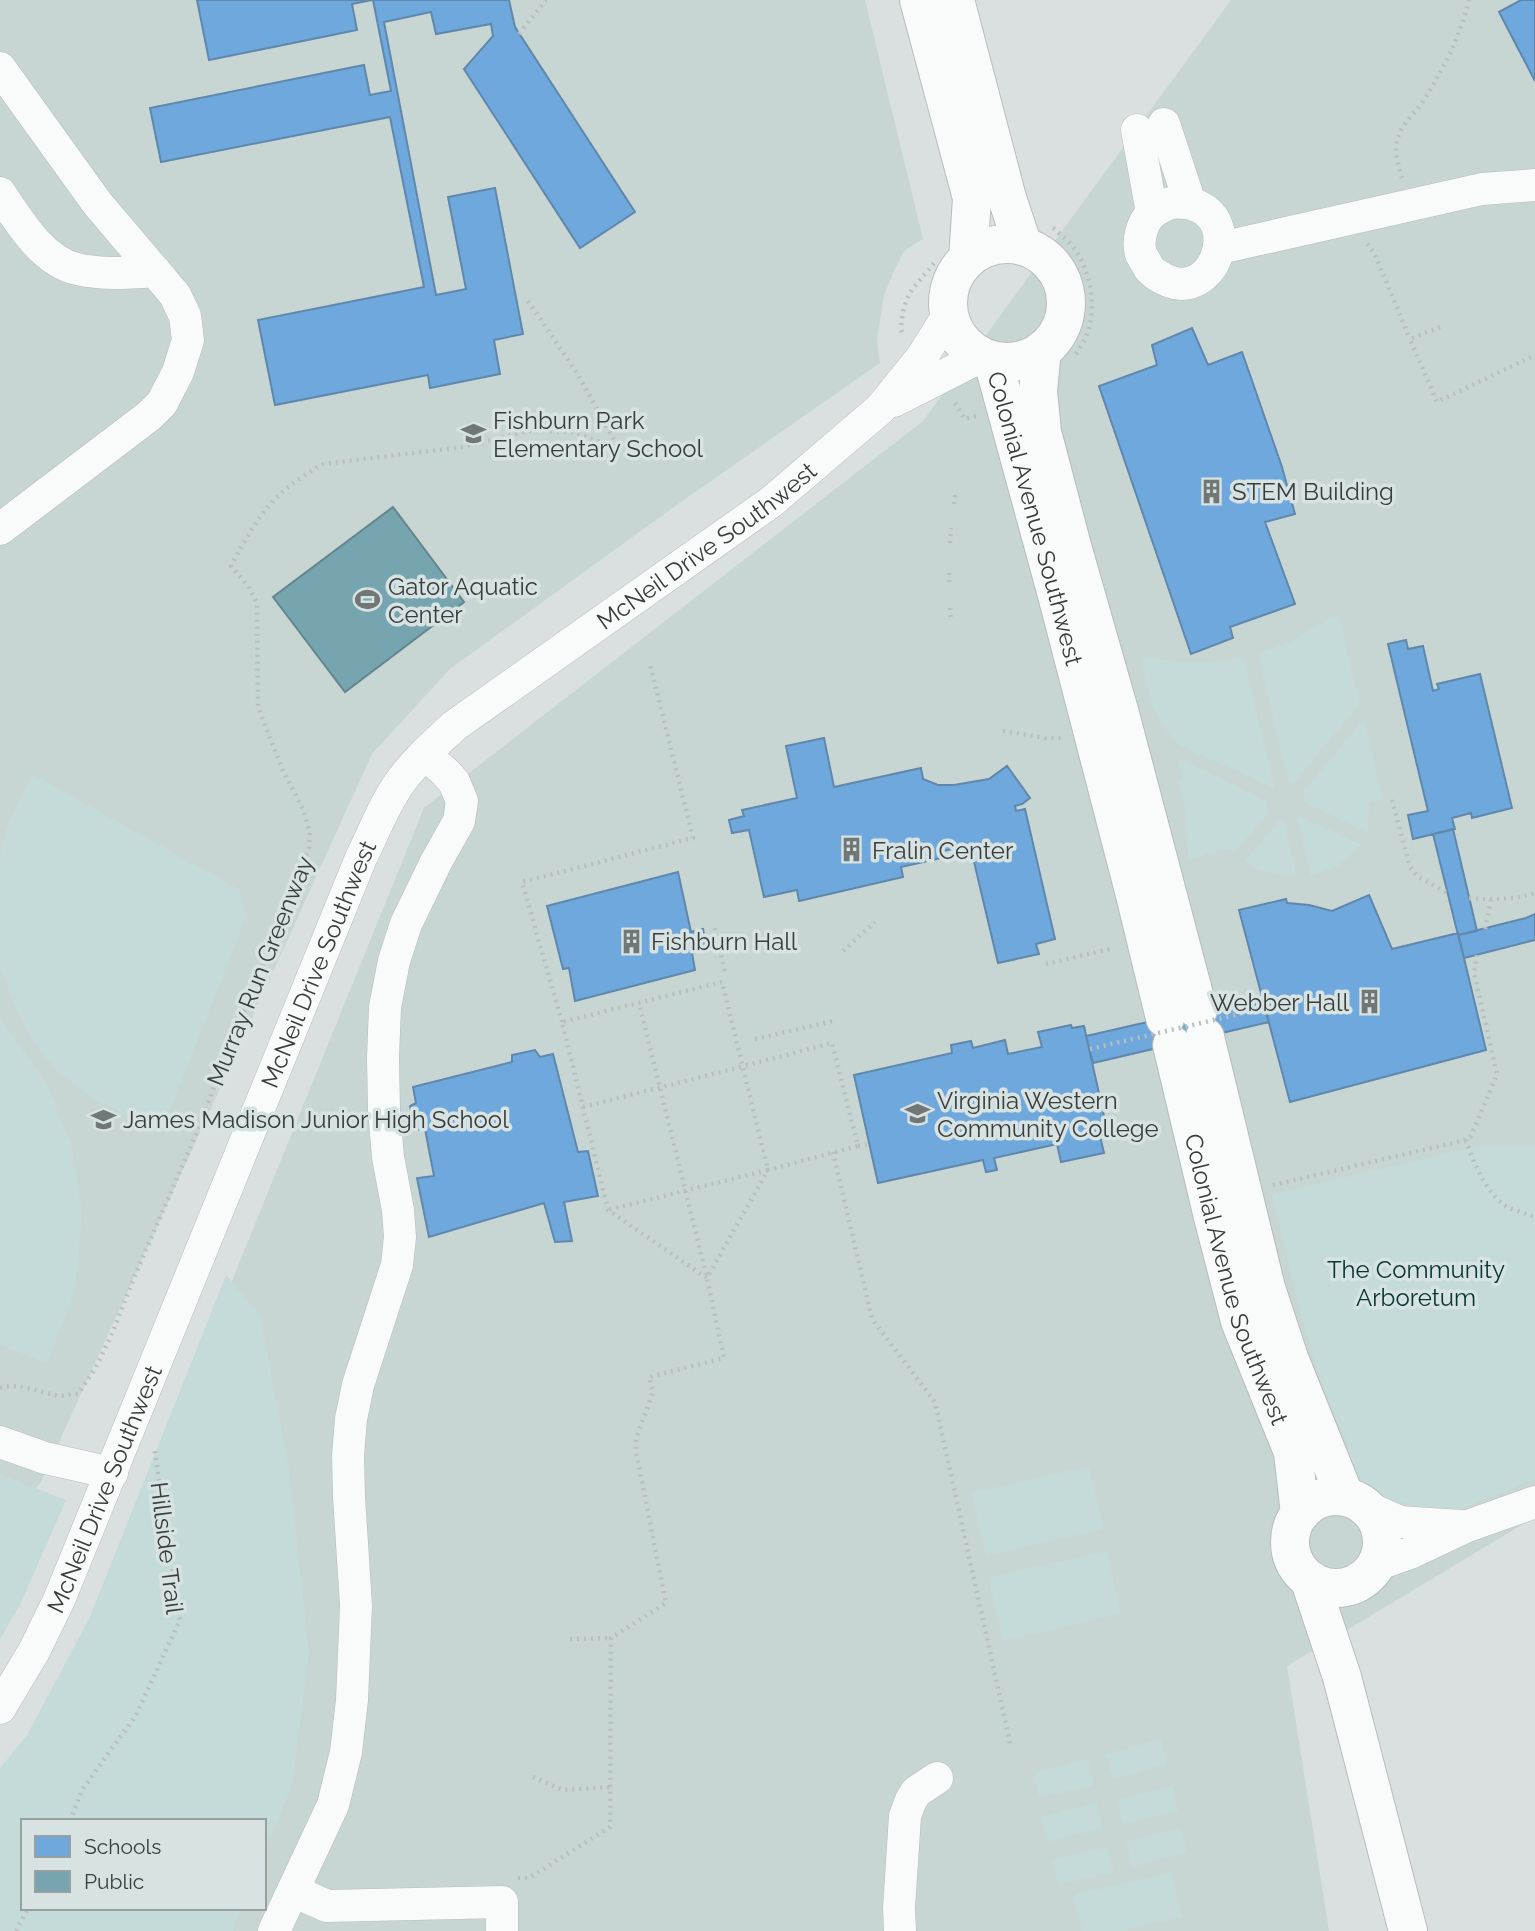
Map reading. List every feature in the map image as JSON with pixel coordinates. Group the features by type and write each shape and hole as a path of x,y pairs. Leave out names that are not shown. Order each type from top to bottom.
{"main road":[{"path":"919,0 972,198 954,257 959,268 950,286 949,314"},
{"path":"955,0 1007,198 1023,246"},
{"path":"954,257 973,254 992,245 1012,243 1031,248 1048,259 1060,275 1067,294 1066,315 1058,333 1059,353 1012,363 987,358"},
{"name":"Colonial Avenue Southwest","path":"949,314 951,324 961,341 975,353 987,358 1058,594 1140,914 1185,1027 1289,1358 1356,1502"},
{"name":"Colonial Avenue Southwest","path":"1059,353 1038,391 1042,432 1120,714 1185,1027 1213,1217 1240,1321 1293,1452 1300,1514"},
{"path":"1342,1677 1345,1617 1364,1575 1382,1550 1382,1534 1376,1519 1356,1502 1337,1496 1321,1498 1308,1506 1300,1514 1291,1531 1293,1559 1300,1571 1323,1587 1337,1588 1364,1575"},
{"path":"1310,1580 1342,1677 1408,1931"}],"street":[{"path":"0,68 97,203 175,295 185,316 188,340 178,372 162,403 149,416 0,529"},
{"path":"1152,213 1150,127 1190,204"},
{"path":"1220,248 1482,189 1535,185"},
{"path":"0,193 38,244 58,262 77,269 120,273 155,271"},
{"path":"1170,203 1190,204 1208,212 1218,228 1220,248 1210,271 1190,283 1170,282 1152,272 1140,253 1141,230 1152,213 1170,203"},
{"name":"McNeil Drive Southwest","path":"0,1708 34,1651 59,1600 361,858 402,780 454,726 771,502 880,409 922,357 949,314"},
{"name":"McNeil Drive Southwest","path":"880,409 987,358"},
{"path":"274,1931 333,1805 346,1752 352,1700 356,1605 349,1497 351,1419 358,1385 397,1265 400,1237 384,1110 386,1007 394,961 407,924 459,821 462,801 454,782 425,754"},
{"path":"0,1442 45,1458 112,1473"},
{"path":"1356,1502 1400,1522 1465,1527"},
{"path":"1364,1575 1465,1527 1535,1502"},
{"path":"900,1931 905,1816 916,1792 937,1778"},
{"path":"292,1891 327,1906 502,1902 502,1931"}],"path":[{"path":"519,34 546,0"},
{"path":"1409,205 1396,142 1405,121 1421,104 1443,69 1461,30 1469,0"},
{"path":"1363,237 1374,253 1437,402 1535,355"},
{"path":"907,338 901,330 906,298 954,257"},
{"path":"1059,353 1088,331 1093,308 1090,286"},
{"name":"Murray Run Greenway","path":"0,1388 18,1386 58,1396 78,1394 96,1367 203,1118 309,848 310,833 304,811 284,774 258,707 257,603 232,566 254,524 275,497 323,464 462,447 528,431 573,432 619,449 579,376 528,302"},
{"path":"1410,339 1440,327"},
{"path":"951,397 965,419 983,414"},
{"path":"954,504 956,490"},
{"path":"950,543 951,528"},
{"path":"949,568 949,582"},
{"path":"950,608 951,621"},
{"path":"650,664 693,838 522,882 562,1022 608,1210 707,1278"},
{"path":"1003,731 1063,738"},
{"path":"1392,800 1410,867 1418,877 1448,893"},
{"path":"1469,898 1509,899 1535,893"},
{"path":"1485,929 1491,900"},
{"path":"843,951 875,922"},
{"path":"715,928 725,972"},
{"path":"1046,964 1114,948"},
{"path":"1265,1187 1466,1140 1471,1136 1497,1074 1474,973 1477,955"},
{"path":"562,1022 722,982 768,1170 707,1278"},
{"path":"570,1639 611,1638 666,1603 636,1452 636,1439 653,1392 649,1377 724,1358 639,1003"},
{"path":"1090,1049 1265,1008"},
{"path":"755,1039 833,1021"},
{"path":"583,1107 832,1043 858,1146"},
{"path":"1466,1140 1472,1159 1489,1187 1505,1205 1535,1216"},
{"path":"608,1210 869,1144"},
{"path":"833,1152 872,1319 935,1402 1011,1747"},
{"name":"Hillside Trail","path":"72,1819 82,1790 136,1715 180,1619 153,1441 130,1429"},
{"path":"529,1878 610,1827 611,1638"},
{"path":"533,1777 563,1790 610,1787"},
{"path":"16,1931 27,1910"}],"shaded area":[{"name":"Fishburn Park Elementary School","path":"0,0 865,0 923,239 904,251 884,295 877,340 880,363 678,504 450,669 372,754 40,1484 0,1516"},
{"name":"Virginia Western Community College","path":"1231,0 1535,0 1535,1517 1287,1666 1329,1931 102,1931 105,1910 266,1910 266,1819 264,1819 175,1421 424,808 923,421"}],"green space":[{"path":"1339,616 1360,704 1293,784 1288,782 1258,654 1294,640 1329,618"},
{"path":"1140,657 1192,662 1243,657 1275,786 1273,788 1175,743 1152,707"},
{"path":"1364,719 1383,799 1369,805 1368,833 1305,803 1303,792"},
{"path":"1178,758 1267,801 1269,812 1235,852 1229,849 1188,859 1186,813 1178,781 1183,780"},
{"path":"32,774 240,890 246,917 161,1133 93,1098 59,1073 36,1046 16,1009 0,967 0,854 9,821"},
{"path":"1299,816 1362,845 1338,866 1311,877 1297,818"},
{"path":"1280,820 1284,821 1297,877 1270,873 1245,861"},
{"path":"0,1017 47,1085 72,1147 82,1213 75,1292 47,1363 0,1345"},
{"name":"The Community Arboretum","path":"1475,1147 1535,1147 1535,1479 1463,1508 1446,1510 1412,1505 1379,1494 1354,1474 1348,1461 1348,1445 1334,1415 1312,1353 1272,1194"},
{"path":"226,1275 260,1315 289,1467 309,1652 292,1786 266,1848 266,1819 21,1819 21,1910 240,1910 233,1931 0,1931 0,1768 27,1735 89,1619"},
{"path":"1089,1466 1104,1529 986,1556 971,1493"},
{"path":"0,1474 66,1500 21,1603 0,1639"},
{"path":"1107,1551 1121,1614 1003,1641 988,1577"},
{"path":"1161,1739 1167,1764 1113,1779 1106,1754"},
{"path":"1088,1759 1094,1785 1039,1798 1033,1773"},
{"path":"1172,1785 1178,1811 1123,1824 1117,1800"},
{"path":"1096,1802 1103,1828 1047,1842 1041,1817"},
{"path":"1180,1828 1187,1853 1132,1867 1126,1842"},
{"path":"1107,1847 1114,1872 1058,1885 1052,1860"},
{"path":"1171,1872 1182,1917 1122,1931 1082,1931 1073,1895"}],"building: Schools":[{"path":"197,0 372,0 352,4 357,30 209,60"},
{"path":"373,0 509,0 515,27 635,212 580,248 464,69 493,36 491,24 436,34 431,12 384,22 436,295 466,289 448,197 495,188 523,334 494,340 500,374 430,388 428,375 275,405 258,320 424,287 390,117 161,162 150,108 364,65 370,95 391,91"},
{"path":"1521,0 1535,0 1535,81 1499,12"},
{"name":"STEM Building","path":"1192,328 1208,365 1242,352 1282,467 1295,514 1265,522 1295,604 1230,627 1233,638 1191,654 1099,386 1157,365 1152,345"},
{"path":"1406,640 1408,649 1423,646 1433,691 1439,689 1437,684 1480,674 1512,808 1472,818 1471,813 1452,818 1455,829 1413,839 1408,815 1428,811 1388,644"},
{"name":"Fralin Center","path":"824,738 834,787 921,768 923,779 938,785 954,785 989,779 1007,766 1030,798 1015,806 1016,811 1025,809 1055,939 1036,944 1039,954 998,963 970,845 939,852 941,858 901,867 903,877 799,901 797,890 764,897 749,830 732,833 729,820 744,816 742,810 797,798 786,746"},
{"path":"1453,829 1477,931 1458,935 1433,834"},
{"name":"Fishburn Hall","path":"678,872 691,932 703,929 707,950 692,953 695,970 575,1001 569,968 563,969 547,906"},
{"name":"Webber Hall","path":"1369,895 1392,949 1458,933 1486,1050 1290,1102 1239,910 1286,899 1287,903 1332,911"},
{"path":"1535,914 1535,940 1464,958 1458,935"},
{"path":"1262,996 1269,1022 1093,1063 1086,1036"},
{"path":"1071,1025 1072,1028 1084,1026 1108,1134 1100,1136 1104,1153 1061,1162 1057,1144 994,1158 997,1170 986,1172 983,1160 878,1183 854,1075 952,1053 951,1045 971,1041 973,1048 1005,1040 1008,1054 1042,1047 1038,1032"},
{"path":"535,1050 540,1057 553,1054 578,1152 588,1151 598,1196 564,1202 572,1241 555,1242 544,1203 429,1237 417,1178 434,1176 425,1129 415,1130 410,1106 416,1103 413,1087 512,1062 512,1055"}],"building: Public":[{"name":"Gator Aquatic Center","path":"393,507 464,602 345,692 273,597"}],"place":[{"name":"Fishburn Park Elementary School","path":"473,434"},
{"name":"STEM Building","path":"1212,491"},
{"name":"Gator Aquatic Center","path":"368,600"},
{"name":"Fralin Center","path":"852,850"},
{"name":"Fishburn Hall","path":"631,941"},
{"name":"Webber Hall","path":"1369,1002"},
{"name":"Virginia Western Community College","path":"917,1114"},
{"name":"James Madison Junior High School","path":"103,1119"}]}
